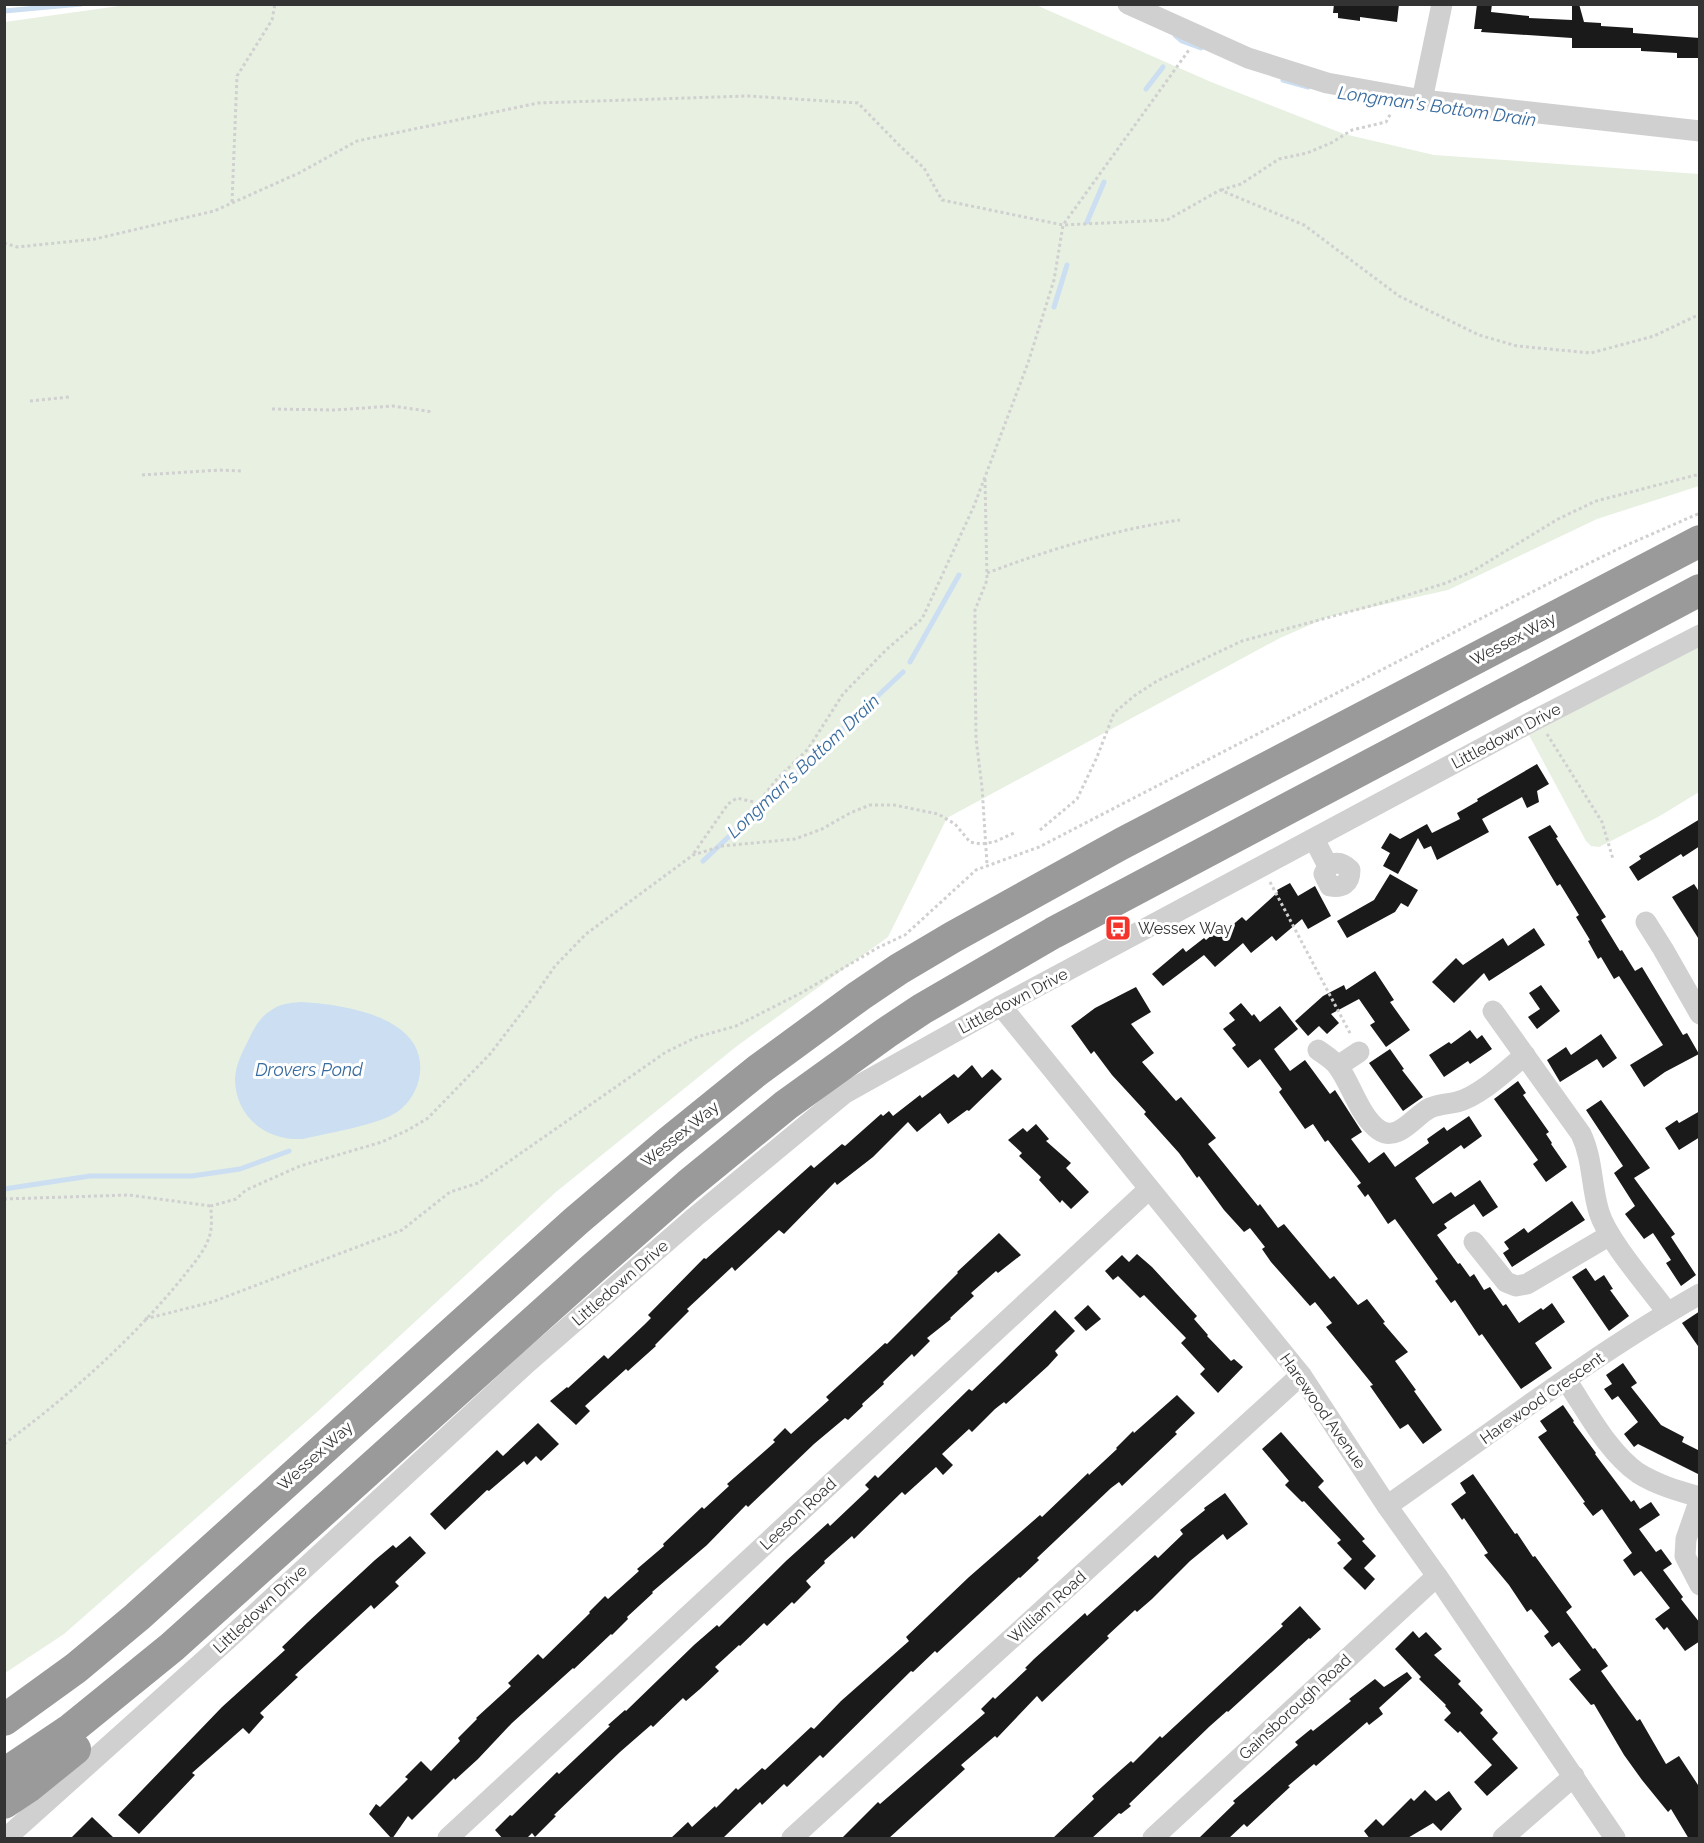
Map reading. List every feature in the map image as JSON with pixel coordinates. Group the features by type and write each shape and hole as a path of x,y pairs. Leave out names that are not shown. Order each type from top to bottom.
{"highway":[{"name":"Wessex Way","path":"4,1720 76,1668 137,1617 593,1207 758,1070 859,996 953,937 1131,839 1700,541"},
{"path":"4,1774 71,1729 172,1647 590,1270 688,1185 786,1105 922,1009 1053,933 1700,590"},
{"path":"4,1698 190,1568"},
{"path":"4,1803 28,1787 99,1730 141,1692 183,1652 232,1592"}],"street":[{"path":"1128,4 1248,58 1327,83 1422,99 1700,131"},
{"path":"1422,99 1442,4"},
{"name":"Littledown Drive","path":"6,1839 227,1640 527,1363 845,1093 1001,1006 1531,722 1700,635"},
{"path":"1314,839 1328,866"},
{"path":"1646,922 1700,1014"},
{"name":"Harewood Avenue","path":"1001,1006 1301,1375 1387,1506 1615,1839"},
{"path":"1493,1011 1581,1134 1588,1149 1599,1212 1610,1235 1667,1312"},
{"path":"1318,1050 1338,1066 1363,1110 1375,1126 1380,1131 1394,1133 1431,1108 1444,1103 1458,1102 1485,1088 1525,1055"},
{"path":"1338,1066 1359,1052"},
{"name":"Leeson Road","path":"448,1839 1149,1189"},
{"path":"1474,1242 1506,1282 1516,1286 1527,1284 1610,1235"},
{"name":"Harewood Crescent","path":"1387,1506 1566,1380 1667,1312 1700,1294"},
{"name":"William Road","path":"792,1839 1301,1375"},
{"path":"1566,1380 1625,1462 1654,1482 1700,1498 1686,1539 1684,1556 1699,1583"},
{"name":"Gainsborough Road","path":"1153,1839 1437,1576"},
{"path":"1503,1839 1574,1776"}],"path":[{"path":"232,202 237,76 272,20 275,4"},
{"path":"4,1199 129,1195 211,1206 236,1199 246,1190 300,1167 382,1142 408,1130 428,1118 490,1054 555,966 586,934 693,855 728,804 737,798 758,803 777,779 807,749 843,694 922,619 985,477 1032,353 1054,280 1063,225 1199,36"},
{"path":"4,243 18,247 95,239 214,211 299,173 357,141 538,103 748,96 858,103 924,168 942,200 1063,225 1167,220 1220,190 1241,184 1279,159 1307,153 1331,143 1352,130 1386,122 1400,96"},
{"path":"1220,190 1304,225 1399,296 1479,336 1517,346 1591,353 1654,336 1700,314"},
{"path":"30,401 69,397"},
{"path":"272,409 335,410 393,406 433,412"},
{"path":"142,475 241,471"},
{"path":"1040,830 1077,799 1098,757 1114,714 1134,696 1157,681 1242,641 1446,583 1473,571 1558,519 1596,501 1700,474"},
{"path":"985,477 987,580 975,610 975,650 976,739 987,864"},
{"path":"145,1319 212,1302 402,1230 450,1192 478,1183 666,1052 697,1037 736,1026 775,1007 879,947 905,935 969,876 987,864 1039,847 1610,553 1700,513"},
{"path":"987,573 1059,547 1125,529 1180,520"},
{"path":"1531,722 1550,736 1602,822 1613,859"},
{"path":"693,855 722,846 795,839 822,829 850,813 870,806 882,805 894,805 938,814 955,824 970,842 986,844 1014,833"},
{"path":"1262,867 1359,1052"},
{"path":"4,1444 87,1378 168,1295 197,1259 211,1231 211,1206"}],"green space":[{"path":"133,4 1036,5 1211,82 1344,134 1434,155 1699,174 1699,486 1597,519 1448,590 1328,617 1280,638 947,818 888,937 737,1046 556,1192 316,1413 64,1634 5,1673 5,22"},
{"path":"1699,641 1699,792 1658,817 1599,847 1591,846 1586,841 1529,735"}],"water":[{"name":"Drovers Pond","path":"288,1003 339,1006 360,1011 398,1028 412,1041 419,1058 419,1079 413,1095 406,1104 392,1115 373,1123 303,1139 277,1136 266,1131 247,1116 237,1094 235,1080 243,1050 254,1029 270,1011"}],"building":[{"path":"1334,4 1399,4 1397,22 1360,17 1360,21 1338,18 1338,13 1333,13"},
{"path":"1477,4 1492,4 1491,12 1529,16 1529,18 1572,20 1572,4 1579,4 1584,22 1601,23 1601,26 1633,28 1633,33 1700,38 1700,58 1677,58 1677,53 1641,51 1641,48 1572,48 1572,38 1481,32 1482,29 1474,29"},
{"path":"1537,764 1549,784 1537,791 1539,802 1527,808 1522,797 1482,819 1489,832 1437,860 1431,846 1424,849 1418,838 1398,874 1383,866 1390,853 1381,848 1390,833 1400,839 1427,824 1432,833 1460,819 1457,813 1478,801 1477,799"},
{"path":"1700,819 1700,846 1683,857 1681,854 1638,881 1629,867 1641,859 1639,856"},
{"path":"1550,825 1606,917 1601,920 1620,951 1622,950 1635,971 1642,967 1683,1035 1687,1033 1699,1054 1665,1072 1644,1087 1630,1065 1663,1045 1619,976 1614,979 1601,957 1598,959 1576,917 1579,915 1560,884 1557,886 1528,837"},
{"path":"1390,874 1418,890 1408,907 1401,903 1395,912 1347,938 1337,921 1374,900"},
{"path":"1290,883 1298,896 1315,886 1331,916 1308,929 1302,919 1276,941 1272,936 1251,953 1243,943 1215,967 1204,955 1163,986 1152,974 1183,948 1186,952 1220,928 1224,932 1242,917 1246,921 1278,892 1277,890"},
{"path":"1694,884 1700,893 1700,941 1672,897"},
{"path":"1534,928 1545,945 1489,981 1484,973 1454,1003 1432,982 1456,958 1463,965 1503,938 1508,946"},
{"path":"1375,971 1394,1000 1390,1002 1410,1030 1386,1047 1370,1025 1375,1022 1359,999 1331,1014 1339,1023 1327,1034 1319,1026 1308,1036 1295,1021 1323,996 1344,985 1346,990"},
{"path":"1541,985 1560,1011 1537,1029 1528,1017 1540,1009 1529,993"},
{"path":"1136,987 1151,1012 1131,1024 1154,1053 1142,1062 1176,1101 1181,1097 1216,1138 1208,1144 1278,1228 1284,1224 1330,1279 1334,1276 1358,1305 1367,1299 1385,1322 1383,1323 1408,1352 1395,1361 1442,1430 1423,1444 1408,1424 1400,1429 1370,1386 1373,1385 1326,1327 1332,1323 1315,1302 1310,1306 1271,1262 1262,1249 1265,1247 1250,1228 1244,1232 1224,1210 1199,1176 1197,1178 1179,1153 1144,1114 1146,1112 1112,1075 1094,1051 1091,1054 1071,1026 1095,1008"},
{"path":"1241,1003 1260,1022 1280,1006 1298,1029 1274,1049 1290,1071 1305,1060 1330,1094 1335,1090 1362,1132 1351,1139 1369,1163 1384,1152 1395,1167 1429,1143 1427,1139 1444,1127 1447,1131 1469,1116 1482,1136 1464,1149 1461,1145 1415,1178 1433,1204 1451,1192 1455,1197 1480,1180 1498,1207 1483,1217 1474,1204 1444,1224 1447,1228 1437,1235 1470,1277 1474,1274 1484,1290 1490,1287 1519,1323 1552,1303 1565,1322 1535,1343 1552,1368 1521,1389 1482,1334 1479,1336 1455,1300 1451,1303 1435,1281 1438,1279 1395,1219 1388,1224 1368,1194 1365,1197 1357,1186 1361,1183 1328,1140 1325,1142 1313,1124 1305,1129 1279,1092 1282,1089 1260,1059 1248,1068 1232,1048 1236,1045 1223,1029 1235,1020 1229,1013"},
{"path":"1470,1030 1477,1039 1482,1035 1492,1049 1470,1064 1468,1061 1444,1077 1429,1055 1449,1042 1451,1044"},
{"path":"1601,1034 1617,1058 1603,1068 1597,1059 1560,1082 1547,1060 1566,1047 1571,1055"},
{"path":"1390,1049 1404,1069 1402,1070 1423,1097 1403,1111 1369,1063"},
{"path":"972,1065 982,1078 992,1069 1002,1079 969,1111 967,1110 948,1124 940,1113 917,1132 908,1122 873,1157 837,1185 835,1182 784,1234 779,1230 735,1271 732,1267 687,1309 689,1311 656,1346 585,1406 590,1411 576,1425 550,1401 604,1355 608,1359 651,1318 648,1315 704,1258 706,1259 811,1165 814,1168 842,1144 845,1146 881,1114 883,1116 889,1111 893,1116 920,1095 922,1098 954,1074 958,1078"},
{"path":"1518,1081 1526,1093 1523,1095 1549,1132 1546,1134 1551,1144 1567,1167 1546,1182 1533,1164 1538,1160 1494,1099"},
{"path":"1601,1100 1650,1168 1634,1178 1675,1234 1671,1237 1696,1275 1681,1286 1666,1263 1671,1260 1653,1233 1644,1239 1625,1214 1635,1206 1614,1173 1623,1166 1586,1110"},
{"path":"1700,1111 1700,1137 1679,1150 1665,1128 1677,1120 1679,1123"},
{"path":"1036,1124 1049,1139 1046,1141 1071,1163 1066,1168 1089,1192 1071,1209 1062,1200 1060,1203 1039,1180 1041,1177 1019,1156 1022,1153 1008,1140 1023,1128 1027,1132"},
{"path":"1572,1201 1585,1220 1512,1267 1503,1253 1509,1249 1504,1242 1524,1228 1528,1233"},
{"path":"999,1233 1021,1255 998,1273 996,1271 971,1293 974,1296 951,1319 927,1338 930,1341 914,1357 912,1354 883,1382 884,1384 862,1404 863,1406 848,1420 845,1418 814,1444 748,1507 746,1505 707,1545 652,1592 612,1635 512,1723 478,1759 455,1780 454,1778 412,1820 408,1816 392,1839 369,1814 376,1804 380,1807 408,1779 405,1777 421,1761 431,1771 460,1741 458,1738 476,1718 511,1686 508,1683 538,1654 543,1659 605,1596 608,1599 702,1507 704,1509 729,1486 727,1484 775,1442 773,1440 785,1428 791,1434 829,1400 826,1397 885,1343 887,1344 957,1272"},
{"path":"1137,1254 1197,1316 1194,1319 1207,1336 1231,1361 1234,1359 1243,1367 1218,1393 1200,1374 1205,1369 1181,1343 1186,1338 1144,1295 1140,1298 1118,1276 1113,1280 1105,1271 1122,1255 1129,1262"},
{"path":"1586,1268 1595,1281 1604,1275 1613,1289 1610,1290 1629,1316 1609,1331 1572,1277"},
{"path":"1088,1305 1101,1319 1086,1331 1074,1318"},
{"path":"1055,1310 1075,1331 1055,1351 1058,1355 1048,1366 1006,1404 1004,1402 995,1409 972,1432 969,1429 942,1454 953,1465 943,1475 936,1467 905,1495 902,1492 854,1539 852,1536 806,1581 811,1587 794,1604 792,1602 767,1626 764,1623 715,1667 719,1671 700,1689 686,1701 683,1698 653,1727 651,1725 620,1752 554,1815 556,1816 535,1837 532,1833 526,1839 503,1839 495,1830 510,1815 512,1816 557,1772 559,1774 610,1726 608,1725 626,1711 694,1645 717,1625 719,1627 828,1523 830,1526 869,1489 865,1485 875,1475 878,1478 969,1389 972,1391"},
{"path":"1700,1311 1700,1349 1682,1323"},
{"path":"1623,1363 1637,1383 1631,1387 1661,1425 1684,1437 1682,1442 1700,1451 1700,1475 1638,1444 1634,1447 1624,1434 1638,1422 1618,1396 1612,1400 1604,1389 1612,1384 1606,1375"},
{"path":"1177,1395 1195,1413 1175,1432 1177,1434 1122,1486 1119,1482 1111,1488 1037,1558 1039,1560 937,1653 935,1651 913,1672 911,1671 823,1758 820,1755 787,1787 784,1784 762,1805 760,1802 722,1839 670,1839 688,1822 692,1827 736,1788 738,1790 762,1768 765,1770 811,1727 814,1729 841,1701 909,1641 906,1637 969,1577 1040,1515 1042,1517 1117,1449 1133,1431 1134,1433"},
{"path":"1563,1405 1595,1454 1631,1502 1634,1500 1640,1509 1651,1502 1660,1515 1639,1529 1656,1552 1661,1549 1672,1564 1663,1570 1683,1597 1681,1599 1700,1623 1700,1641 1685,1651 1667,1627 1664,1630 1655,1619 1670,1608 1641,1571 1634,1576 1623,1560 1632,1553 1602,1509 1593,1516 1538,1437 1547,1431 1540,1421"},
{"path":"538,1423 559,1444 541,1461 536,1456 527,1465 524,1461 489,1491 487,1490 445,1530 430,1514 497,1450 503,1456"},
{"path":"1281,1432 1324,1481 1318,1487 1365,1539 1362,1541 1376,1556 1364,1568 1375,1579 1365,1590 1343,1568 1352,1559 1337,1543 1341,1540 1304,1501 1302,1502 1285,1485 1289,1481 1262,1449"},
{"path":"1473,1474 1515,1534 1517,1533 1533,1557 1535,1556 1572,1607 1566,1612 1608,1666 1601,1671 1637,1721 1640,1719 1666,1764 1679,1756 1700,1788 1700,1839 1689,1839 1671,1809 1668,1812 1642,1780 1624,1755 1594,1704 1591,1705 1569,1679 1581,1670 1559,1642 1552,1647 1544,1636 1549,1632 1531,1609 1527,1612 1509,1585 1484,1555 1488,1553 1464,1518 1462,1520 1451,1504 1466,1493 1460,1483"},
{"path":"1225,1493 1248,1524 1227,1540 1223,1534 1190,1561 1152,1599 1137,1612 1135,1610 1107,1636 1109,1638 1042,1702 1037,1696 997,1738 995,1736 961,1765 965,1769 888,1839 841,1839 878,1802 880,1804 985,1713 981,1709 993,1697 995,1699 1027,1669 1025,1668 1034,1659 1085,1613 1087,1616 1155,1555 1158,1558 1183,1534 1180,1530"},
{"path":"410,1536 426,1553 395,1582 399,1586 374,1609 371,1605 295,1675 298,1677 260,1713 264,1717 249,1734 243,1728 192,1773 195,1775 139,1834 118,1815 222,1707 285,1650 282,1647 308,1622 375,1560 393,1545 396,1548"},
{"path":"1300,1606 1321,1629 1210,1726 1129,1804 1131,1806 1121,1814 1119,1813 1091,1839 1052,1839 1094,1799 1092,1796 1131,1761 1133,1763 1160,1736 1162,1738 1283,1626 1281,1624"},
{"path":"1413,1631 1419,1638 1426,1632 1442,1649 1434,1655 1461,1681 1458,1684 1483,1710 1480,1713 1498,1733 1492,1739 1518,1768 1487,1796 1474,1782 1492,1765 1460,1731 1458,1733 1444,1720 1451,1713 1446,1705 1419,1679 1421,1677 1395,1649"},
{"path":"1407,1672 1412,1678 1379,1708 1383,1714 1369,1725 1367,1722 1316,1766 1314,1764 1247,1827 1244,1824 1228,1839 1198,1839 1235,1803 1233,1801 1298,1745 1295,1742 1311,1729 1313,1731 1375,1679 1384,1687"},
{"path":"1425,1790 1436,1801 1449,1791 1462,1809 1441,1831 1433,1823 1406,1839 1370,1839 1364,1831 1376,1819 1383,1826 1411,1798 1414,1801"},
{"path":"92,1817 115,1839 70,1839"}],"waterway":[{"path":"4,11 81,4"},
{"name":"Longman's Bottom Drain","path":"1175,35 1182,41 1201,48"},
{"name":"Longman's Bottom Drain","path":"1146,89 1163,67"},
{"name":"Longman's Bottom Drain","path":"1283,80 1308,87"},
{"name":"Longman's Bottom Drain","path":"1087,222 1104,182"},
{"name":"Longman's Bottom Drain","path":"1054,307 1067,265"},
{"name":"Longman's Bottom Drain","path":"910,662 959,575"},
{"name":"Longman's Bottom Drain","path":"703,861 903,672"},
{"name":"Longman's Bottom Drain","path":"4,1189 90,1176 192,1176 240,1169 289,1151"}],"place":[{"name":"Wessex Way","path":"1118,928"}]}
